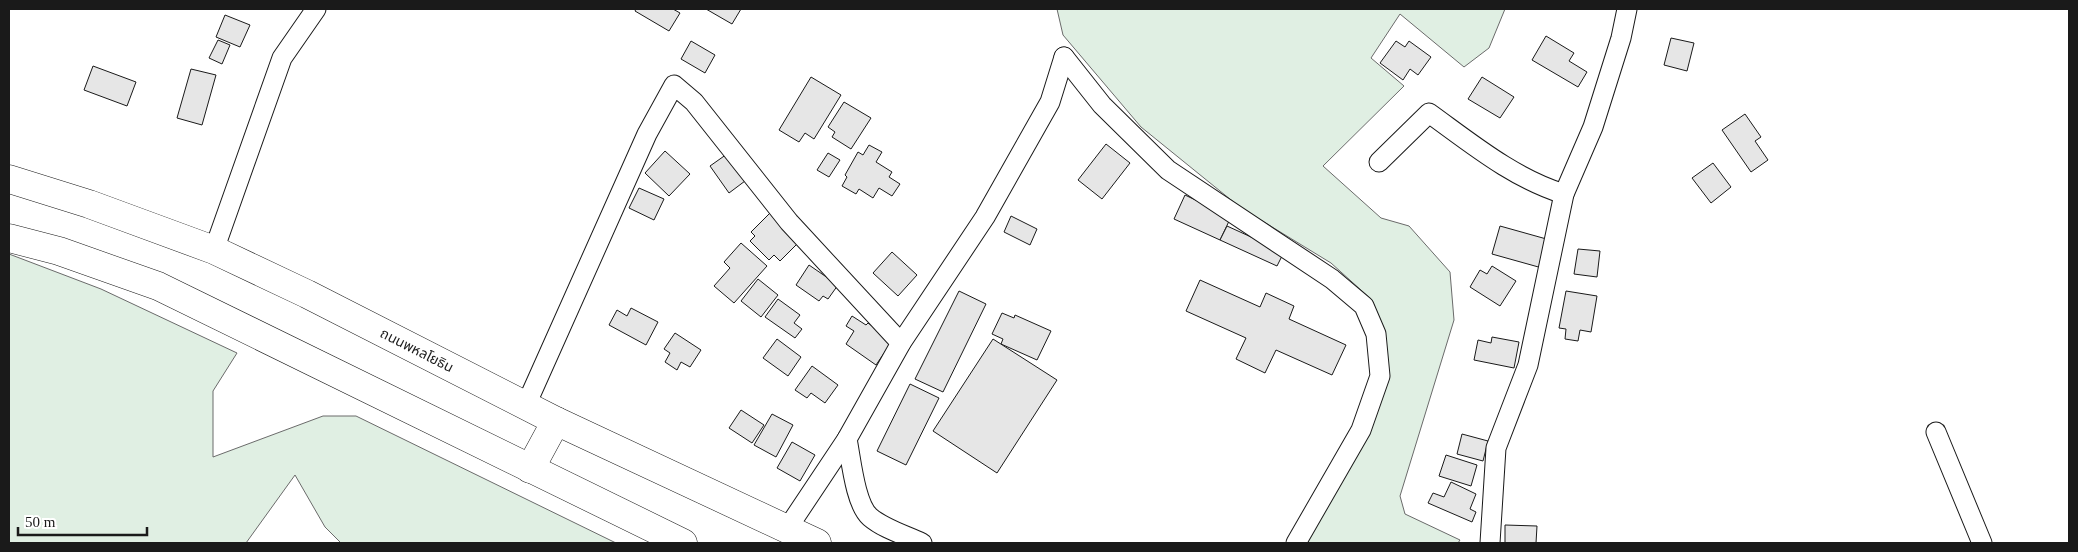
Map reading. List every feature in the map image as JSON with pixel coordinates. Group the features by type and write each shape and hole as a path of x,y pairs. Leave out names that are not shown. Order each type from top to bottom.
{"highway":[{"name":"ถนนพหลโยธิน","path":"9,179 88,204 214,250 307,294 556,421 817,543"},
{"path":"9,238 59,251 158,286 684,543"},
{"path":"530,468 556,421"}],"street":[{"path":"214,250 282,58 316,9"},
{"path":"1490,543 1496,448 1528,365 1564,194 1593,127 1621,38 1627,9"},
{"path":"787,529 847,439 901,343 985,217 1046,110 1064,57 1102,105 1168,170 1332,279 1364,306 1376,334 1380,376 1361,430 1296,543"},
{"path":"526,405 647,134 674,85 694,102 789,222 901,343"},
{"path":"1379,162 1429,113 1513,173 1539,186 1564,194"},
{"path":"1936,432 1982,543"},
{"path":"847,439 861,505 868,516 880,524 922,543"}],"green space":[{"path":"1057,9 1505,9 1489,48 1464,67 1400,14 1371,58 1404,86 1323,166 1381,218 1409,226 1450,272 1454,320 1400,496 1405,514 1460,540 1458,543 1306,543 1369,434 1384,332 1372,300 1331,263 1241,208 1141,127 1063,35"},
{"path":"9,254 101,289 237,353 213,391 213,457 323,416 356,416 616,543 341,543 325,527 295,475 246,543 9,543"}],"building":[{"path":"636,9 673,9 680,13 669,31 635,11"},
{"path":"706,9 741,9 732,24"},
{"path":"225,15 250,25 240,47 216,37"},
{"path":"1546,36 1574,53 1569,61 1587,72 1578,87 1532,60"},
{"path":"1671,38 1694,43 1687,71 1664,65"},
{"path":"218,40 230,45 222,64 209,58"},
{"path":"691,41 715,55 705,73 681,59"},
{"path":"1396,41 1405,47 1409,41 1431,57 1418,75 1410,69 1403,80 1380,63"},
{"path":"93,66 136,82 127,106 84,90"},
{"path":"191,69 216,75 202,125 177,118"},
{"path":"811,77 841,95 814,139 805,133 799,142 779,130"},
{"path":"1482,77 1514,97 1500,118 1468,99"},
{"path":"844,102 871,118 851,149 832,137 835,132 828,127"},
{"path":"1745,114 1761,137 1755,141 1768,160 1751,172 1722,130"},
{"path":"1106,144 1130,163 1102,199 1078,180"},
{"path":"869,145 882,152 876,162 892,172 889,177 900,184 892,196 879,188 873,198 859,189 856,194 842,186 847,177 845,175 858,152 863,155"},
{"path":"665,151 690,174 669,196 645,173"},
{"path":"828,153 840,160 829,177 817,170"},
{"path":"727,154 745,181 729,193 710,166"},
{"path":"1713,163 1731,187 1711,203 1692,178"},
{"path":"639,188 664,199 654,220 629,208"},
{"path":"1185,195 1231,217 1220,240 1174,219"},
{"path":"770,213 798,243 780,261 774,255 769,260 750,241 755,236 751,232"},
{"path":"1011,216 1037,229 1030,245 1004,232"},
{"path":"1227,226 1284,252 1277,266 1220,240"},
{"path":"1500,226 1550,240 1542,268 1492,254"},
{"path":"741,243 767,266 734,303 714,286 730,268 724,262"},
{"path":"1578,249 1600,251 1597,277 1574,274"},
{"path":"892,252 917,275 898,296 873,273"},
{"path":"809,265 838,285 828,299 823,296 819,301 796,285"},
{"path":"1492,266 1516,281 1500,306 1470,287 1480,270 1487,274"},
{"path":"758,279 778,295 761,317 741,301"},
{"path":"1200,280 1260,307 1266,293 1294,306 1289,319 1346,345 1332,375 1276,350 1265,373 1236,359 1246,338 1186,311"},
{"path":"959,291 986,304 943,392 915,379"},
{"path":"1566,291 1597,296 1591,332 1580,330 1578,341 1565,339 1566,329 1559,328"},
{"path":"778,299 800,315 794,323 802,329 795,338 765,317"},
{"path":"631,308 658,322 646,345 609,325 617,310 627,316"},
{"path":"1002,313 1014,318 1015,315 1051,331 1037,360 1001,344 1003,339 992,334"},
{"path":"852,316 866,325 868,323 893,340 876,365 846,344 854,331 846,326"},
{"path":"675,333 701,350 690,367 681,362 677,370 665,362 670,353 664,349"},
{"path":"1492,337 1519,342 1514,368 1474,360 1478,340 1491,343"},
{"path":"777,339 801,357 788,376 763,358"},
{"path":"993,339 1057,380 997,473 933,431"},
{"path":"812,366 838,385 825,403 811,393 807,398 795,390"},
{"path":"910,384 939,398 906,465 877,451"},
{"path":"741,410 764,425 752,443 729,428"},
{"path":"772,414 793,425 776,457 754,445"},
{"path":"1462,434 1488,441 1483,461 1457,454"},
{"path":"792,442 815,455 800,481 777,468"},
{"path":"1446,455 1477,465 1471,486 1439,476"},
{"path":"1451,482 1476,494 1470,509 1476,512 1472,522 1428,503 1433,493 1444,497"},
{"path":"1505,525 1537,526 1536,543 1505,543"}]}
